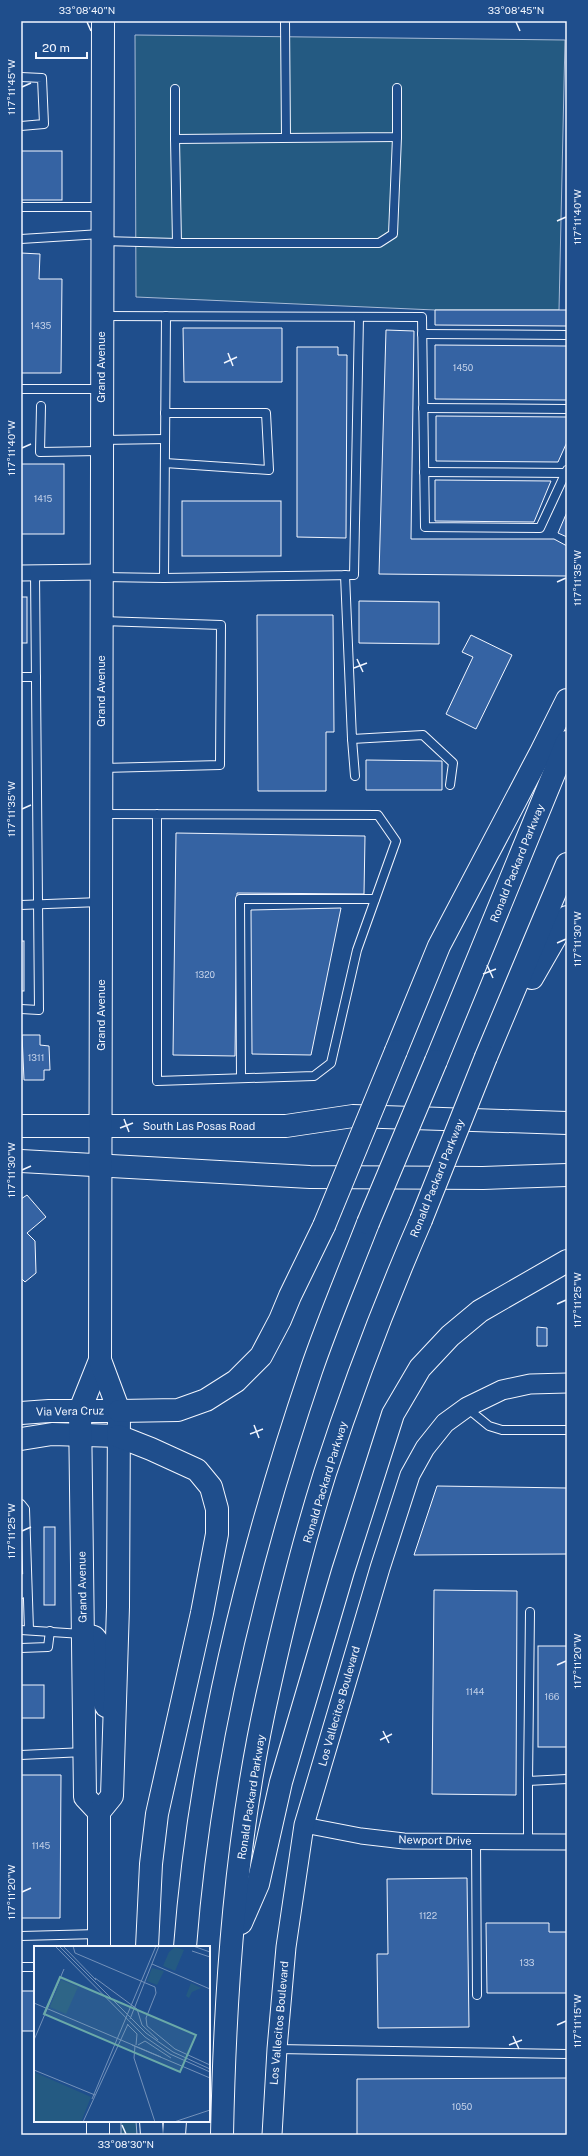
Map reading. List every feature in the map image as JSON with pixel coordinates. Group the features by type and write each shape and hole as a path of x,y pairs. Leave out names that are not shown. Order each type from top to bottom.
{"main road":[{"name":"Grand Avenue","path":"100,1360 80,1410 85,1797 99,1812 112,1796 118,1606 119,1411 100,1360 103,21"},
{"name":"Via Vera Cruz","path":"21,1413 80,1410 178,1410 206,1400 236,1381 261,1356 280,1320 324,1226 439,946 567,700"},
{"name":"Ronald Packard Parkway","path":"185,1946 202,1802 222,1694 246,1584 276,1477 312,1369 368,1224 567,742"},
{"name":"Ronald Packard Parkway","path":"222,2135 223,2067 230,1951 248,1804 269,1690 325,1475 386,1301 421,1220 486,1057 567,864"},
{"path":"486,1057 567,917"},
{"name":"South Las Posas Road","path":"21,1126 286,1126 353,1116 567,1123"},
{"path":"21,1161 310,1177 483,1178 567,1175"},
{"path":"230,1951 258,1884 283,1775 341,1578 393,1414 420,1368 450,1336 480,1311 567,1261"},
{"name":"Via Vera Cruz","path":"21,1439 52,1434 118,1436 197,1470 211,1486 217,1509 217,1534 202,1613 157,1814 151,1864 147,1946"},
{"path":"83,1634 94,1637 98,1642 104,1699 114,1726"},
{"path":"99,1812 99,1941"},
{"path":"98,2122 98,2135"},
{"path":"151,2122 152,2135"},
{"path":"174,2135 175,2122"}],"street":[{"path":"28,573 101,574"},
{"name":"Los Vallecitos Boulevard","path":"272,2135 277,2049 286,1947 304,1825 380,1568 410,1475 425,1448 445,1423 467,1407 502,1390 530,1384 567,1383"},
{"name":"Newport Drive","path":"304,1825 361,1836 404,1841 528,1840 567,1842"}],"lane":[{"path":"285,21 286,137"},
{"path":"21,77 42,78 44,124 21,126"},
{"path":"21,239 102,237 176,244 379,243 393,234 397,137 397,88"},
{"path":"175,89 176,244"},
{"path":"175,139 397,137"},
{"path":"21,207 102,207"},
{"path":"102,316 422,317 423,408 424,472 425,527 540,528 566,471 424,472"},
{"path":"164,578 166,316"},
{"path":"101,574 164,578 354,575 359,317"},
{"path":"422,334 567,335"},
{"path":"21,389 101,389"},
{"path":"41,406 40,452 165,439"},
{"path":"423,408 567,409"},
{"path":"165,413 266,413 269,470 165,463"},
{"path":"21,1009 39,1010 36,677 28,573"},
{"path":"345,575 354,776"},
{"path":"101,621 221,625 220,765 101,768"},
{"path":"21,677 36,677"},
{"path":"352,739 423,736 453,763 450,784"},
{"path":"101,814 157,814 378,815 396,841 356,950 331,1063 314,1076 157,1081 157,814"},
{"path":"241,1078 240,899 375,898"},
{"path":"21,905 101,902"},
{"path":"467,1407 489,1426 502,1430 567,1430"},
{"path":"21,1504 24,1508 27,1567 25,1630 83,1634"},
{"path":"21,1594 27,1567"},
{"path":"528,1840 530,1612"},
{"path":"21,1648 48,1647 50,1631"},
{"path":"21,1755 85,1752"},
{"path":"528,1781 567,1779"},
{"path":"476,1840 477,1995"},
{"path":"21,1936 99,1941"},
{"path":"21,1967 34,1967"},
{"path":"277,2049 567,2054"}],"shaded area":[{"path":"135,35 565,40 559,310 435,310 136,297"},
{"path":"121,2122 136,2122 137,2135 121,2135"}],"building":[{"path":"21,151 62,151 62,200 21,200"},
{"path":"21,253 40,254 39,279 62,279 61,373 21,373"},
{"path":"435,310 567,310 567,326 435,325"},
{"path":"183,328 282,328 282,382 184,382"},
{"path":"386,330 414,331 411,539 554,539 567,546 567,576 379,574"},
{"path":"435,345 567,346 567,400 435,399"},
{"path":"297,347 338,347 338,355 347,355 346,538 297,537"},
{"path":"436,416 567,417 567,442 558,462 436,461"},
{"path":"21,464 64,464 64,534 21,534"},
{"path":"435,480 551,481 534,522 435,521"},
{"path":"182,501 281,501 281,556 182,556"},
{"path":"567,512 567,537 558,533"},
{"path":"21,597 27,597 27,643 21,643"},
{"path":"359,601 439,602 439,644 359,643"},
{"path":"257,615 333,615 334,732 326,732 326,791 258,791"},
{"path":"471,635 512,655 476,729 446,714 473,657 462,652"},
{"path":"366,760 442,761 442,790 366,790"},
{"path":"176,833 365,836 364,894 237,893 235,1056 173,1055"},
{"path":"341,908 311,1055 252,1054 251,910"},
{"path":"21,941 24,941 24,991 21,991"},
{"path":"22,1035 40,1035 40,1045 49,1046 50,1070 44,1070 44,1080 24,1080"},
{"path":"27,1195 46,1217 27,1233 35,1241 36,1273 25,1282 21,1278 21,1199"},
{"path":"537,1327 547,1328 547,1346 537,1346"},
{"path":"437,1486 567,1488 567,1554 414,1555"},
{"path":"44,1527 55,1527 55,1605 44,1605"},
{"path":"434,1590 517,1591 516,1795 432,1794"},
{"path":"538,1646 567,1646 567,1747 538,1747"},
{"path":"21,1685 44,1685 44,1718 21,1718"},
{"path":"21,1775 61,1775 60,1918 21,1918"},
{"path":"467,1878 469,2027 378,2028 377,1954 388,1954 387,1879"},
{"path":"486,1923 549,1923 549,1932 567,1932 567,1993 487,1993"},
{"path":"21,1991 34,1991 34,2031 21,2031"},
{"path":"567,2078 567,2135 357,2135 357,2079"}]}
